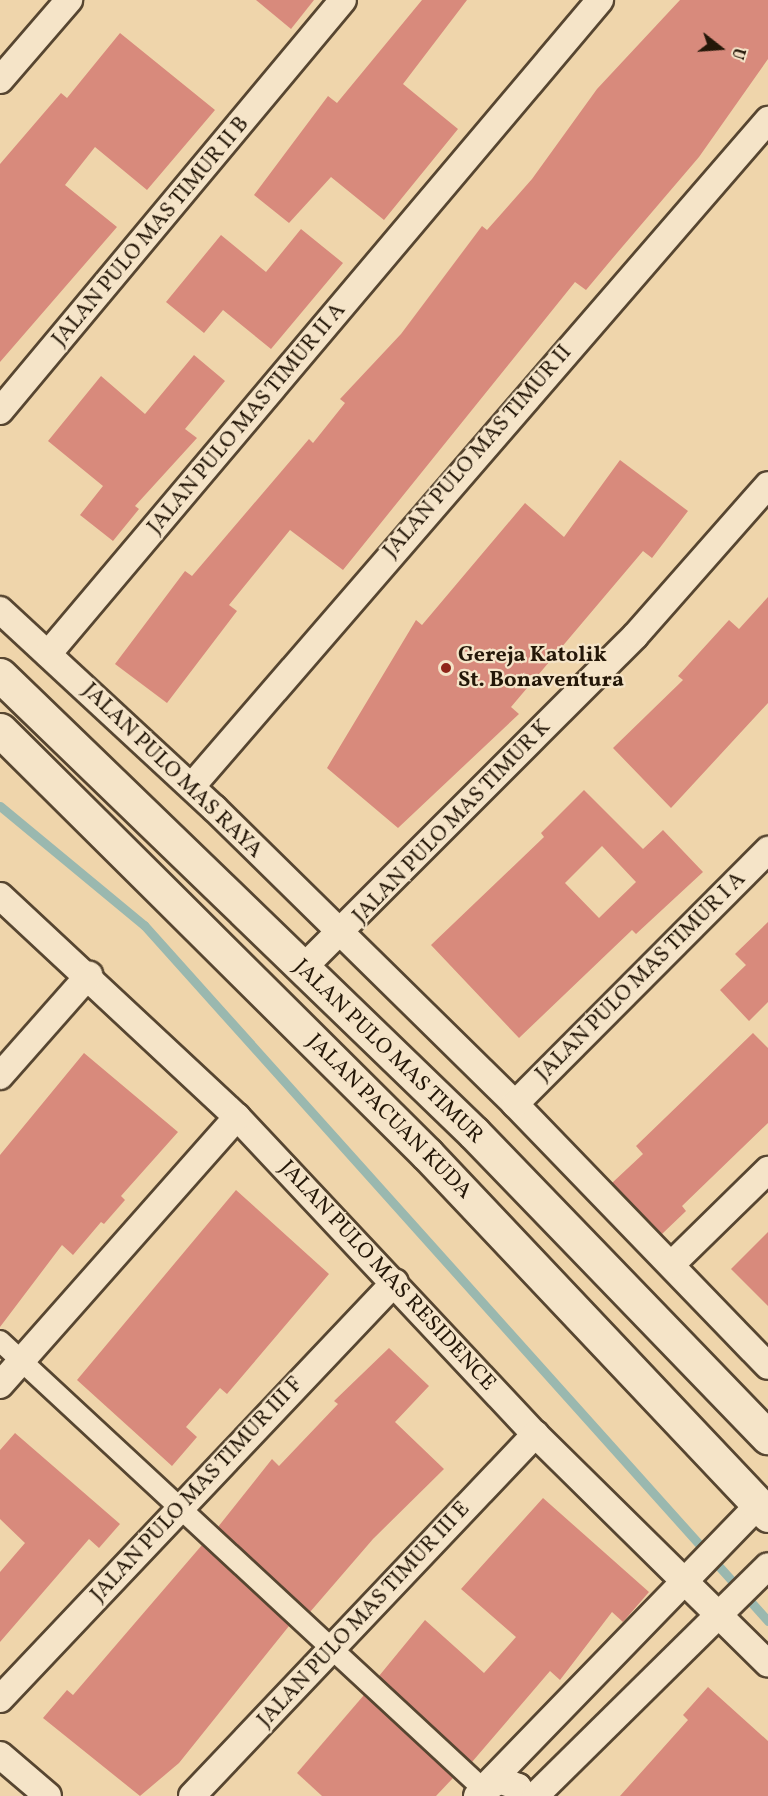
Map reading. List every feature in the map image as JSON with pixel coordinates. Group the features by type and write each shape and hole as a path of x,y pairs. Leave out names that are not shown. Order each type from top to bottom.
{"street":[{"path":"0,80 69,0"},
{"name":"JALAN PULO MAS TIMUR II B","path":"0,411 302,53 343,0"},
{"name":"JALAN PULO MAS TIMUR II A","path":"48,654 600,0"},
{"name":"JALAN PULO MAS TIMUR II","path":"192,786 768,120"},
{"name":"JALAN PULO MAS TIMUR K","path":"302,969 341,935 635,636 768,486"},
{"name":"JALAN PULO MAS RAYA","path":"0,610 192,786 341,935"},
{"name":"JALAN PULO MAS TIMUR","path":"0,675 474,1134 768,1437"},
{"name":"JALAN PACUAN KUDA","path":"0,730 427,1154 756,1514"},
{"path":"144,873 173,844"},
{"name":"JALAN PULO MAS TIMUR I A","path":"515,1104 768,850"},
{"name":"JALAN PULO MAS RESIDENCE","path":"0,896 89,975 237,1117 395,1282 535,1434 688,1573 722,1607 768,1664"},
{"path":"341,935 515,1104 768,1366"},
{"path":"0,1076 89,975"},
{"path":"0,1385 237,1117"},
{"path":"672,1265 768,1170"},
{"name":"JALAN PULO MAS TIMUR III F","path":"0,1699 395,1282"},
{"path":"0,1341 483,1789"},
{"name":"JALAN PULO MAS TIMUR III E","path":"192,1796 535,1434"},
{"path":"483,1789 688,1573 756,1514"},
{"path":"535,1796 722,1607 768,1566"},
{"path":"0,1755 48,1796"},
{"path":"483,1789 509,1781 524,1796"}],"building":[{"path":"256,0 314,0 291,29"},
{"path":"422,0 467,0 403,84 458,129 384,220 331,177 289,223 254,195 328,96 337,103"},
{"path":"680,0 768,0 768,59 699,157 586,290 575,282 343,570 290,530 229,605 237,611 167,703 115,664 185,571 192,576 309,439 313,443 345,403 340,399 401,334 482,226 487,230 532,179 597,89"},
{"path":"120,33 215,110 147,190 95,147 65,185 117,227 0,362 0,164 61,93 67,98"},
{"path":"301,229 343,263 271,349 223,310 204,333 166,302 221,235 266,272"},
{"path":"194,355 225,381 185,429 197,438 135,506 139,509 113,541 80,515 103,486 48,441 101,376 145,414"},
{"name":"Gereja Katolik St. Bonaventura","path":"620,460 688,511 652,558 643,551 511,707 519,714 398,828 327,768 416,620 422,625 525,503 564,537"},
{"path":"768,597 768,703 671,808 613,748 683,680 678,676 729,620 739,629"},
{"path":"584,790 643,849 663,830 703,872 636,934 632,930 519,1038 431,945 544,837 541,833","holes":["602,846 636,882 599,918 565,883"]},
{"path":"768,922 768,1002 749,1021 720,990 746,965 735,954"},
{"path":"753,1033 768,1048 768,1123 682,1206 686,1211 662,1234 612,1183 643,1154 636,1146"},
{"path":"84,1053 178,1132 121,1196 125,1200 104,1224 101,1222 73,1255 62,1245 0,1327 0,1155"},
{"path":"236,1190 329,1274 227,1394 220,1388 186,1427 197,1437 172,1466 77,1380"},
{"path":"768,1232 768,1306 731,1269"},
{"path":"389,1348 429,1386 395,1422 444,1469 373,1539 310,1612 218,1527 272,1459 279,1466 338,1404 334,1401"},
{"path":"15,1433 120,1524 99,1548 89,1539 0,1642 0,1572 25,1543 0,1519 0,1450"},
{"path":"543,1498 649,1592 623,1622 612,1612 560,1680 550,1671 472,1762 379,1676 425,1620 484,1673 516,1637 461,1589"},
{"path":"202,1545 289,1626 179,1763 140,1796 43,1718 67,1690 73,1695"},
{"path":"708,1687 768,1741 768,1796 620,1796 688,1720 683,1715"},
{"path":"364,1695 453,1778 436,1796 322,1796 297,1773"}],"waterway":[{"path":"0,806 144,925 768,1621"}],"place":[{"name":"Gereja Katolik St. Bonaventura","path":"446,668"}]}
